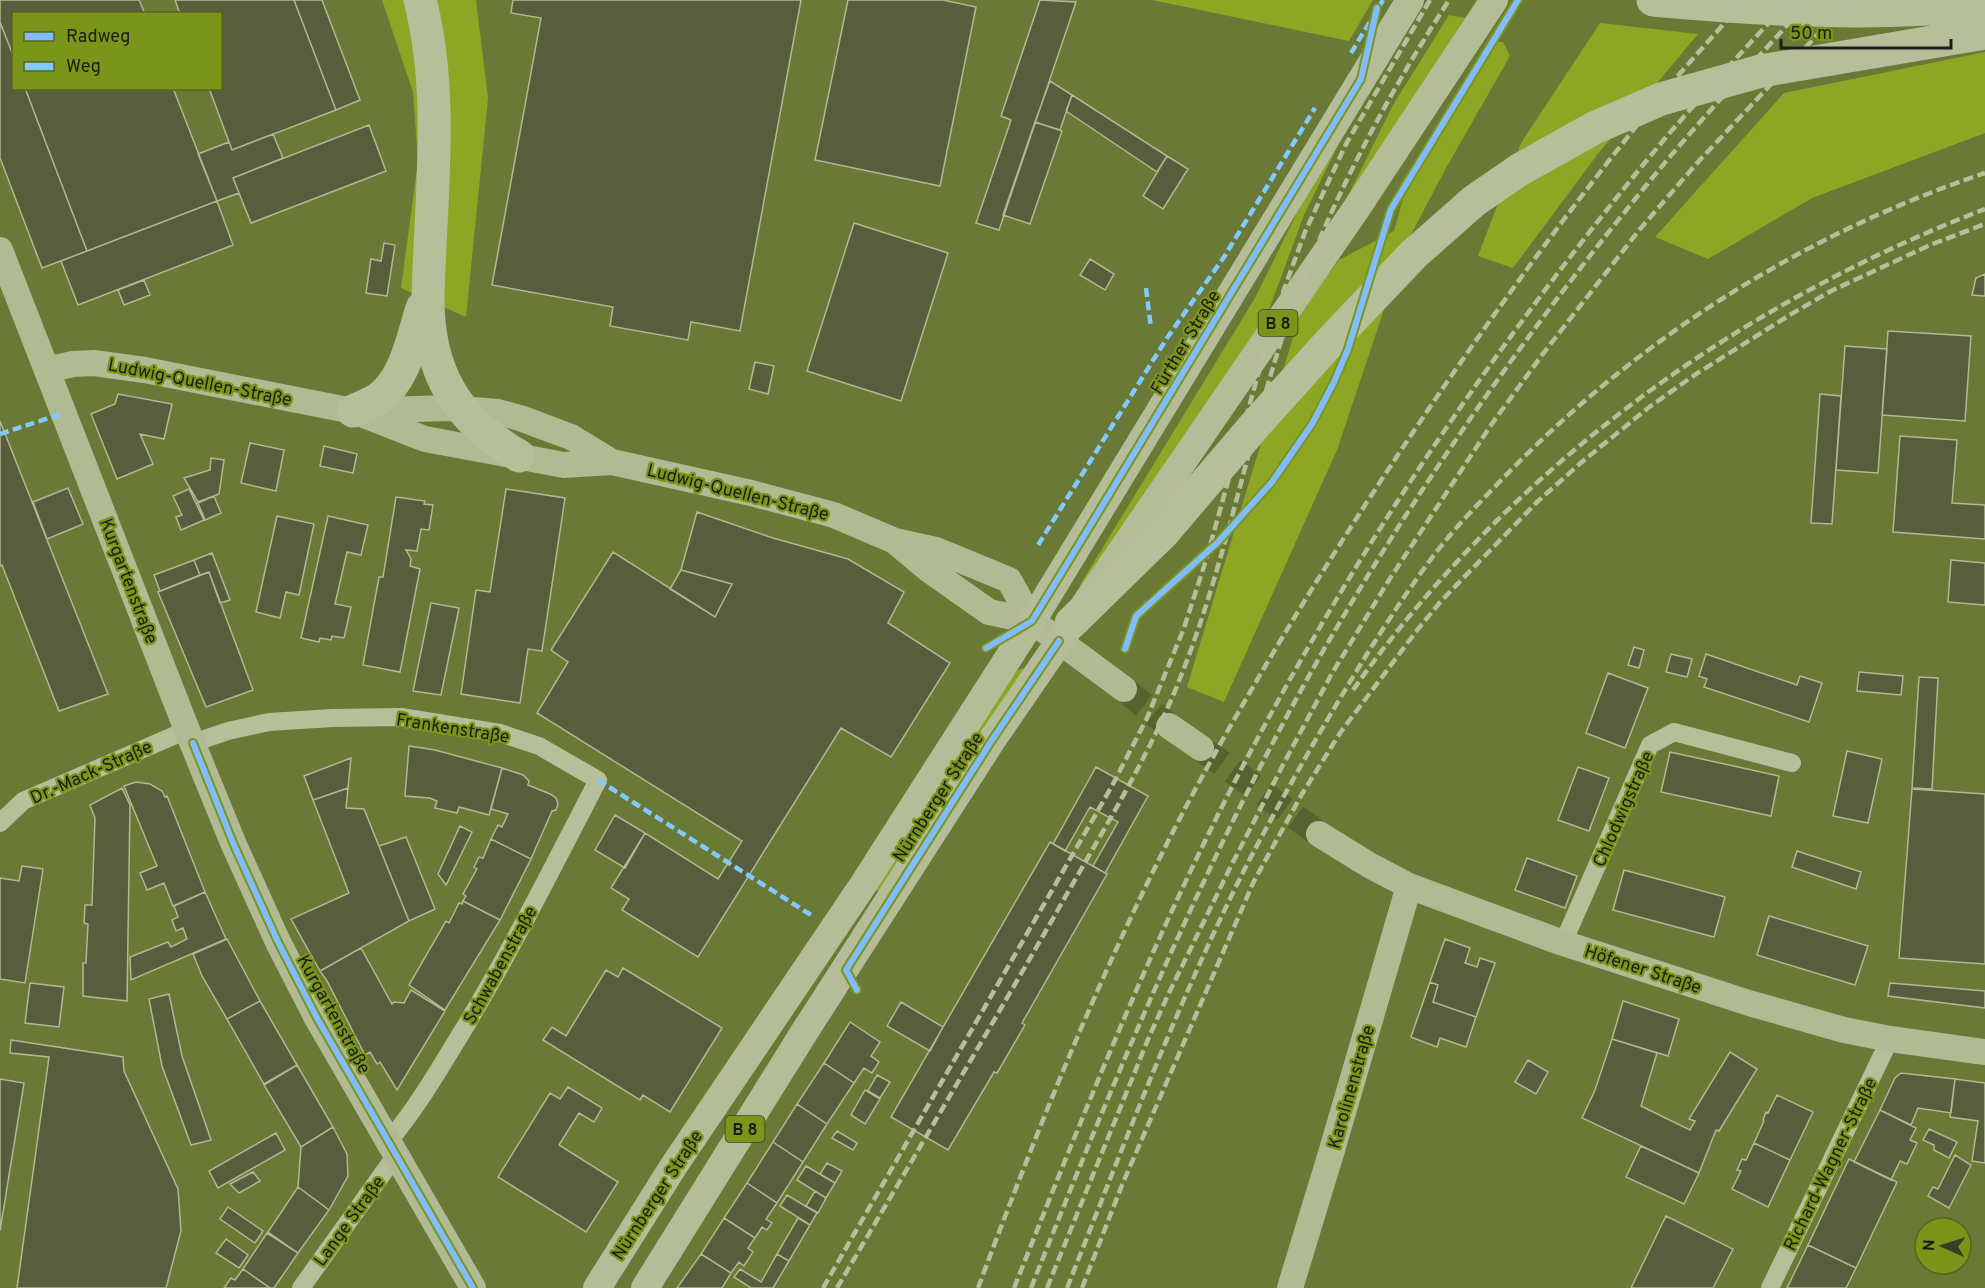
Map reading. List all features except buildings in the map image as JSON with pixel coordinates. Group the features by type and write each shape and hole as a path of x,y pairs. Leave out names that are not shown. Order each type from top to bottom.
{"highway":[{"path":"420,0 429,46 433,97 428,286 429,331 433,353 444,381 460,408 490,438 519,456"},
{"path":"1653,0 1728,6 1835,9 1903,9 1985,4"},
{"path":"1065,632 1163,533 1329,342 1414,254 1474,201 1519,170 1594,128 1661,99 1761,71 1985,33"},
{"path":"353,411 386,393 399,376 428,286"}],"main road":[{"name":"Fürther Straße","path":"1032,621 1404,9"},
{"name":"B 8","path":"1065,632 1356,210 1487,10"},
{"name":"Kurgartenstraße","path":"0,250 190,736 234,845 278,942 317,1018 473,1288"},
{"name":"Ludwig-Quellen-Straße","path":"47,370 72,364 94,363 145,370 353,411 425,439 564,465 612,462 752,492 834,515 895,541 936,550 1009,580 1032,621"},
{"name":"Ludwig-Quellen-Straße","path":"353,411 460,408 498,412 571,437 612,462"},
{"name":"Ludwig-Quellen-Straße","path":"895,541 928,569 989,612 1032,621"},
{"path":"1032,621 1065,632 1124,689"},
{"name":"Nürnberger Straße","path":"597,1288 673,1167 844,914 1032,621"},
{"name":"Nürnberger Straße","path":"645,1288 805,1031 992,740 1065,632"},
{"path":"1169,726 1201,748"},
{"name":"Höfener Straße","path":"1319,834 1409,886 1563,944 1844,1030 1890,1039 1985,1052"},
{"name":"Karolinenstraße","path":"1290,1288 1409,886"}],"street":[{"name":"Frankenstraße","path":"190,736 269,722 401,717 500,733 539,746 598,780"},
{"name":"Chlodwigstraße","path":"1563,944 1650,745 1674,732 1792,763"},
{"name":"Dr.-Mack-Straße","path":"0,823 23,801 190,736"},
{"name":"Schwabenstraße","path":"393,1148 485,993 537,899 598,780"},
{"name":"Richard-Wagner-Straße","path":"1770,1288 1890,1039"},
{"name":"Lange Straße","path":"302,1288 393,1148"}],"green space":[{"path":"382,0 476,0 488,98 466,317 401,288 418,161 413,92"},
{"path":"1152,0 1373,0 1349,41"},
{"path":"1449,15 1465,18 1336,220 1393,105"},
{"path":"1600,23 1698,34 1597,155 1513,268 1478,256 1521,143"},
{"path":"1490,41 1503,42 1510,56 1406,244 1337,450 1224,702 1187,687 1301,311 1339,260 1394,231 1403,199"},
{"path":"1985,52 1985,133 1812,198 1708,259 1655,237 1784,93"},
{"path":"1346,129 1304,215 1263,326 1079,592 1080,585 1255,298 1298,211"},
{"path":"1025,668 881,893 875,889 1012,676 1018,670"}],"tunnel":[{"path":"1124,689 1169,726"},
{"path":"1201,748 1319,834"}],"railway":[{"path":"823,1288 1112,786 1147,718 1184,628 1206,560 1275,314 1305,232 1346,144 1430,0"},
{"path":"837,1288 1103,831 1164,716 1194,641 1209,595 1275,360 1306,273 1360,152 1425,37 1449,0"},
{"path":"978,1288 1054,1092 1139,899 1203,775 1258,679 1373,492 1519,280 1639,123 1745,0"},
{"path":"1014,1288 1129,1007 1192,868 1261,732 1345,585 1436,442 1534,304 1585,237 1675,127 1790,0"},
{"path":"1031,1288 1096,1127 1200,890 1277,734 1358,592 1483,401 1573,278 1668,159 1810,0"},
{"path":"1047,1288 1168,995 1284,763 1331,675 1389,580 1491,425 1640,229 1698,162 1850,0"},
{"path":"1067,1288 1163,1047 1237,884 1281,801 1344,692 1402,600 1443,544 1510,471 1561,422 1671,333 1730,294 1791,258 1919,197 1985,173"},
{"path":"1353,690 1414,610 1482,536 1555,466 1633,403 1716,345 1803,294 1892,248 1985,209"},
{"path":"1082,1288 1122,1185 1254,881 1302,794 1340,733 1442,600 1537,502 1648,408 1693,376 1831,291 1930,245 1985,224"}],"marked path":[{"path":"1351,53 1383,0"},
{"path":"1038,545 1167,338 1224,257 1315,108"},
{"path":"1146,288 1151,328"},
{"path":"0,434 64,413"},
{"path":"598,780 811,915"}],"cycle path":[{"path":"1125,649 1136,616 1218,542 1272,482 1312,424 1348,349 1391,209 1518,0"},
{"path":"986,648 1032,621 1073,554 1361,79 1377,8"},
{"path":"857,990 846,970 992,740 1059,641"},
{"path":"193,743 234,845 278,942 317,1018 473,1288"}]}
